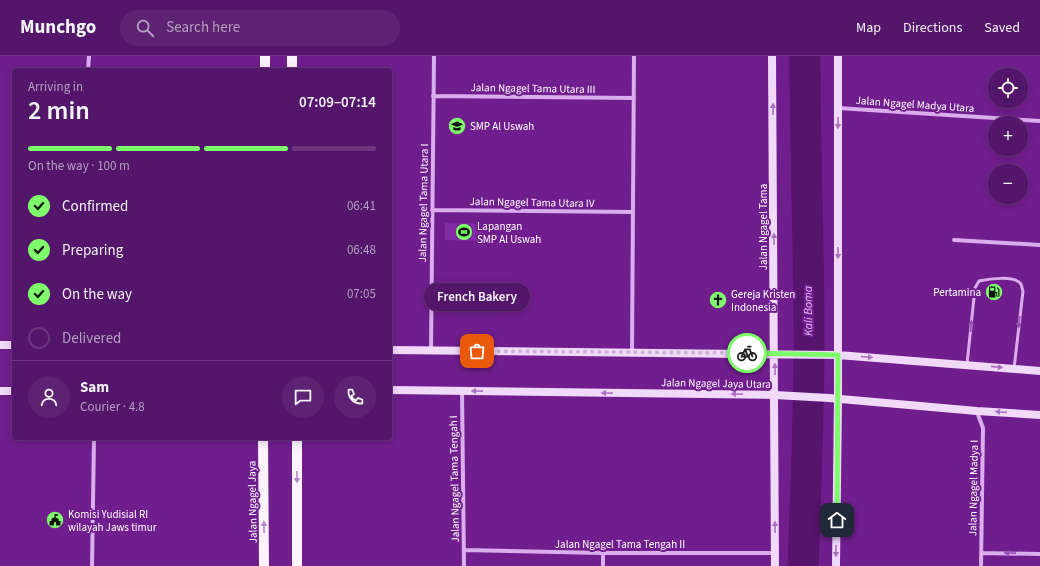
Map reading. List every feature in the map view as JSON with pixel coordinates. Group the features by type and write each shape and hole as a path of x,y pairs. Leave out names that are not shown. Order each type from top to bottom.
{"main road":[{"path":"265,56 265,68"},
{"path":"292,56 292,68"},
{"name":"Jalan Ngagel Jaya","path":"263,440 264,566"},
{"path":"296,566 297,440"}],"street":[{"path":"88,68 89,56"},
{"name":"Jalan Ngagel Tama Utara I","path":"431,351 434,56"},
{"path":"632,352 634,56"},
{"name":"Jalan Ngagel Tama","path":"772,56 775,354 775,566"},
{"path":"836,566 838,399 838,56"},
{"name":"Jalan Ngagel Tama Utara III","path":"433,96 634,98"},
{"name":"Jalan Ngagel Madya Utara","path":"838,108 1040,121"},
{"name":"Jalan Ngagel Tama Utara IV","path":"432,210 632,212"},
{"path":"954,240 1040,245"},
{"path":"0,345 12,345"},
{"path":"392,350 838,355 967,364 1040,371"},
{"name":"Jalan Ngagel Jaya Utara","path":"392,390 775,395 1040,415"},
{"path":"0,391 12,391"},
{"name":"Jalan Ngagel Tama Tengah I","path":"462,391 464,566"},
{"name":"Jalan Ngagel Madya I","path":"977,411 983,428 981,566"},
{"path":"92,566 94,440"},
{"name":"Jalan Ngagel Tama Tengah II","path":"464,550 603,553 776,553"},
{"path":"603,553 603,566"},
{"path":"981,553 1040,554"}],"lane":[{"path":"967,364 975,288 979,281 992,278 1015,280 1021,284 1023,291 1014,369"}],"shaded area":[{"name":"Lapangan SMP Al Uswah","path":"445,223 483,224 483,241 445,240"}],"waterway":[{"name":"Kali Boma","path":"803,566 808,425 809,340 805,56"}],"way so far":[{"path":"477,351 747,353"}],"place":[{"name":"SMP Al Uswah","path":"457,126"},
{"name":"Lapangan SMP Al Uswah","path":"464,232"},
{"name":"Pertamina","path":"994,292"},
{"name":"Gereja Kristen Indonesia","path":"718,300"},
{"name":"French Bakery","path":"477,351"},
{"name":"Komisi Yudisial RI wilayah Jaws timur","path":"55,520"}],"route":[{"path":"747,353 838,355 837,520"}]}
